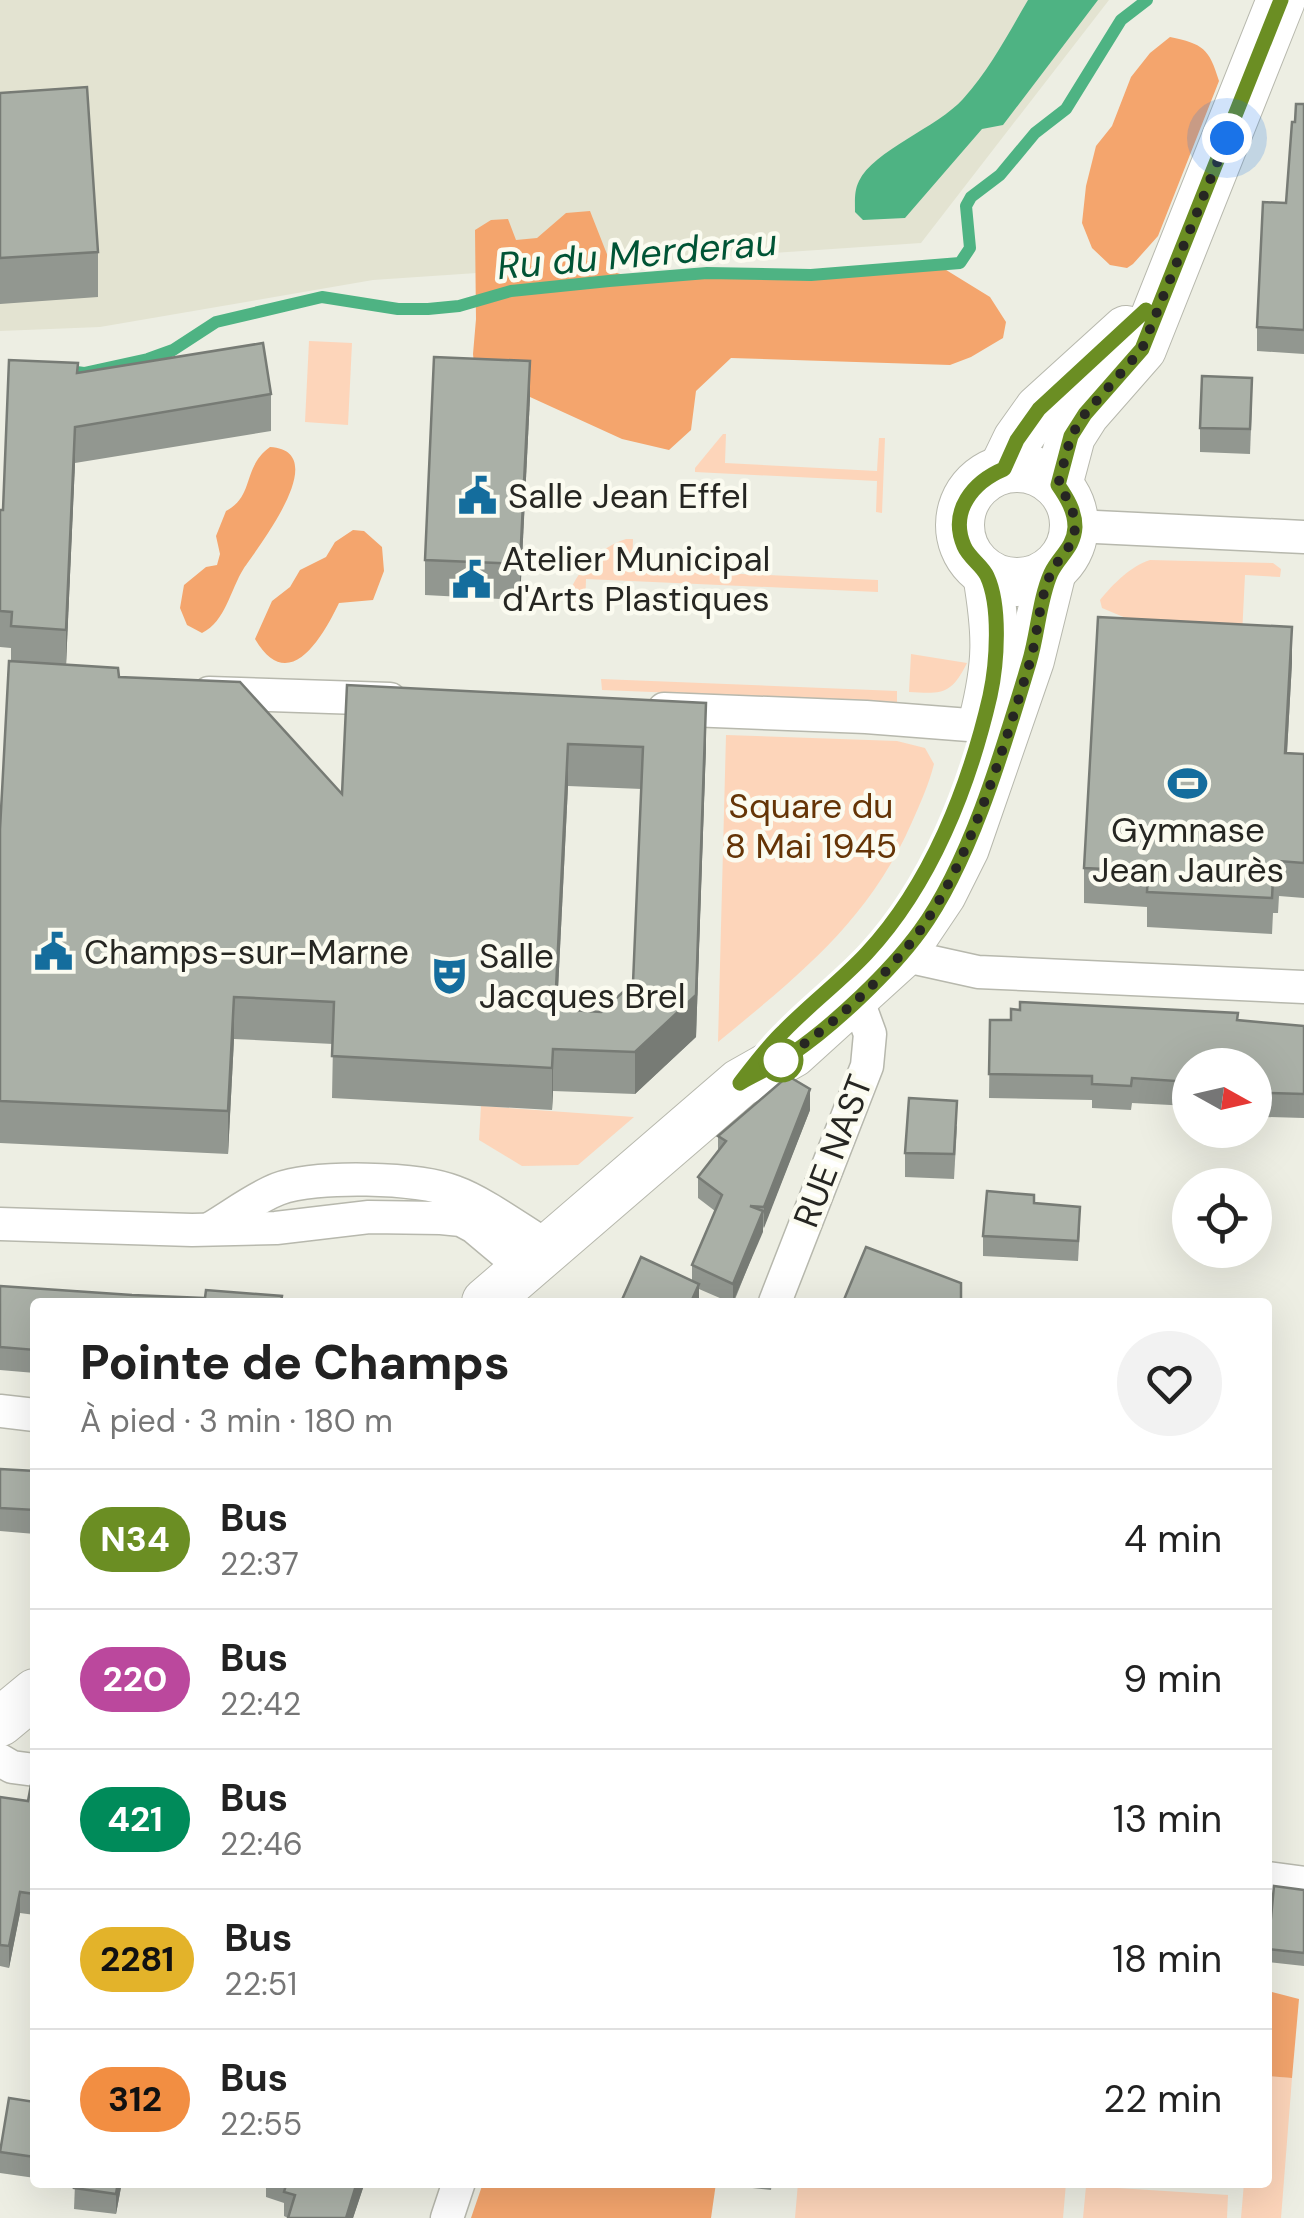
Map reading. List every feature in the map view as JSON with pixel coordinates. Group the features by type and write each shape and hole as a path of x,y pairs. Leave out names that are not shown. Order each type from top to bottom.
{"main road":[{"path":"1067,506 1042,473 1004,469 986,476 962,506 963,544 972,561 986,574 1002,581 1037,580 1064,558 1067,506 1071,436 1085,414 1142,349 1281,0"},
{"path":"1004,469 1017,440 1039,409 1168,290"},
{"path":"740,1083 793,1054 901,955 922,927 965,848 1030,660 1052,571"},
{"path":"491,1298 740,1083 780,1034 867,953 902,908 945,832 982,726 996,662 997,634 986,574"},
{"path":"0,1722 30,1697"}],"street":[{"path":"1067,506 1304,537"},
{"path":"182,692 424,700"},
{"path":"636,708 982,726"},
{"path":"901,955 978,972 1304,987"},
{"name":"RUE NAST","path":"777,1298 867,1066 870,1034 857,998"},
{"path":"0,1224 207,1230 276,1228 369,1217 441,1218 461,1220 536,1258"},
{"path":"0,1411 30,1414"},
{"path":"0,1760 12,1767 30,1769"},
{"path":"1272,1879 1304,1883"},
{"path":"447,2218 457,2188"}],"shaded area":[{"path":"0,0 1109,0 921,243 373,280 100,327 0,331"},
{"path":"1028,0 1098,0 1003,125 982,129 905,218 863,220 855,212 855,196 866,170 963,99"},
{"path":"1170,37 1203,49 1219,81 1158,236 1127,268 1110,265 1092,248 1082,223 1096,146 1112,126 1131,77 1150,53"},
{"path":"590,211 614,272 636,279 707,273 811,275 938,265 990,297 1006,322 1003,338 950,365 731,358 696,391 691,430 669,450 622,439 530,397 487,395 475,374 473,354 475,230 491,220 508,219 516,240 537,238 566,213"},
{"path":"270,447 288,452 295,465 294,482 222,613 202,633 187,625 180,608 184,585 206,567 217,565 220,554 216,536 226,511 241,497 255,463"},
{"path":"353,530 364,531 382,547 384,571 373,600 339,603 314,644 292,662 280,662 268,655 255,639 272,601 290,587 300,570 326,557 335,542"},
{"path":"1272,1992 1299,1999 1292,2078 1272,2076"},
{"path":"481,2188 715,2188 711,2218 471,2218"}],"green space":[{"path":"309,341 352,343 348,425 305,422"},
{"path":"723,434 725,463 877,471 879,438 885,438 882,513 876,512 877,481 695,472"},
{"path":"633,539 632,569 878,580 878,592 586,579 585,609 575,607 568,599 582,570 607,548"},
{"path":"1150,560 1273,563 1281,569 1280,577 1245,575 1242,635 1140,624 1102,608 1100,600 1117,582"},
{"path":"911,654 967,663 956,681 944,690 909,692"},
{"path":"601,679 897,691 897,702 602,690"},
{"name":"Square du 8 Mai 1945","path":"726,735 897,741 925,748 934,764 895,857 853,918 776,994 718,1042"},
{"path":"481,1106 634,1117 578,1165 522,1166 479,1140"},
{"path":"1272,2076 1292,2078 1281,2218 1241,2218 1244,2188 1272,2188"},
{"path":"798,2188 1066,2188 1063,2218 795,2218"},
{"path":"1086,2188 1228,2195 1227,2218 1083,2218"}],"building":[{"path":"87,87 98,252 0,258 0,93"},
{"path":"1296,104 1304,104 1304,330 1257,327 1263,202 1286,203"},
{"path":"263,343 271,394 75,427 66,630 11,626 12,612 0,611 0,510 9,360 78,363 77,373"},
{"name":"Salle Jean Effel","path":"434,357 530,361 520,564 425,560"},
{"path":"1202,376 1252,378 1250,429 1200,428"},
{"name":"Gymnase Jean Jaurès","path":"1098,617 1292,627 1285,753 1304,754 1304,863 1279,861 1272,898 1147,892 1148,871 1084,868"},
{"path":"9,661 118,668 119,677 240,682 342,794 347,685 706,703 696,995 635,1052 553,1049 552,1068 332,1056 334,1002 234,997 228,1111 0,1101 0,829","holes":["568,744 643,747 633,983 601,1012 555,1009"]},
{"path":"1020,1002 1238,1013 1237,1020 1304,1026 1304,1094 1272,1093 1272,1048 1172,1048 1172,1081 1132,1078 1131,1086 1092,1084 1092,1076 989,1074 990,1020 1011,1020 1011,1009 1020,1010"},
{"path":"788,1076 810,1089 764,1207 750,1206 763,1211 733,1284 692,1265 722,1195 698,1177 726,1141 718,1136"},
{"path":"909,1098 957,1101 954,1154 905,1153"},
{"path":"987,1191 1034,1195 1034,1203 1080,1207 1078,1241 983,1236"},
{"path":"866,1247 961,1283 961,1298 845,1298"},
{"path":"641,1257 699,1284 693,1298 623,1298"},
{"path":"0,1286 205,1298 30,1298 30,1350 0,1347"},
{"path":"206,1290 282,1298 205,1298"},
{"path":"0,1469 30,1471 30,1510 0,1508"},
{"path":"30,1790 30,1893 20,1892 9,1946 0,1945 0,1797 28,1801"},
{"path":"1274,1886 1304,1890 1304,1953 1272,1949"},
{"path":"9,2098 30,2101 30,2156 0,2152"},
{"path":"74,2188 117,2188 116,2194"},
{"path":"285,2188 355,2188 346,2218 288,2218 295,2195 284,2192"}],"waterway":[{"name":"Ru du Merderau","path":"61,370 84,373 148,359 173,350 216,322 322,297 398,309 428,309 459,306 511,291 609,281 707,273 811,275 960,263 970,248 966,206 971,197 1000,175 1035,133 1066,109 1121,20 1147,0"}],"bus line":[{"name":"N34","path":"1146,310 1039,409 1017,440 1004,469 986,476 962,506 963,544 972,561 986,574 997,634 996,662 982,726 945,832 902,908 867,953 780,1034 740,1083 793,1054 901,955 942,894 965,848 1030,660 1052,571 1072,543 1073,511 1058,485 1063,457 1085,414 1142,349 1281,0"}],"place":[{"name":"Salle Jean Effel","path":"478,496"},
{"name":"Atelier Municipal d'Arts Plastiques","path":"472,579"},
{"name":"Gymnase Jean Jaurès","path":"1188,783"},
{"name":"Champs-sur-Marne","path":"54,952"},
{"name":"Salle Jacques Brel","path":"449,976"}],"route":[{"path":"781,1060 770,1066 793,1054 901,955 942,894 965,848 1030,660 1052,571 1072,543 1073,511 1058,485 1063,457 1085,414 1142,349 1227,138"}]}
